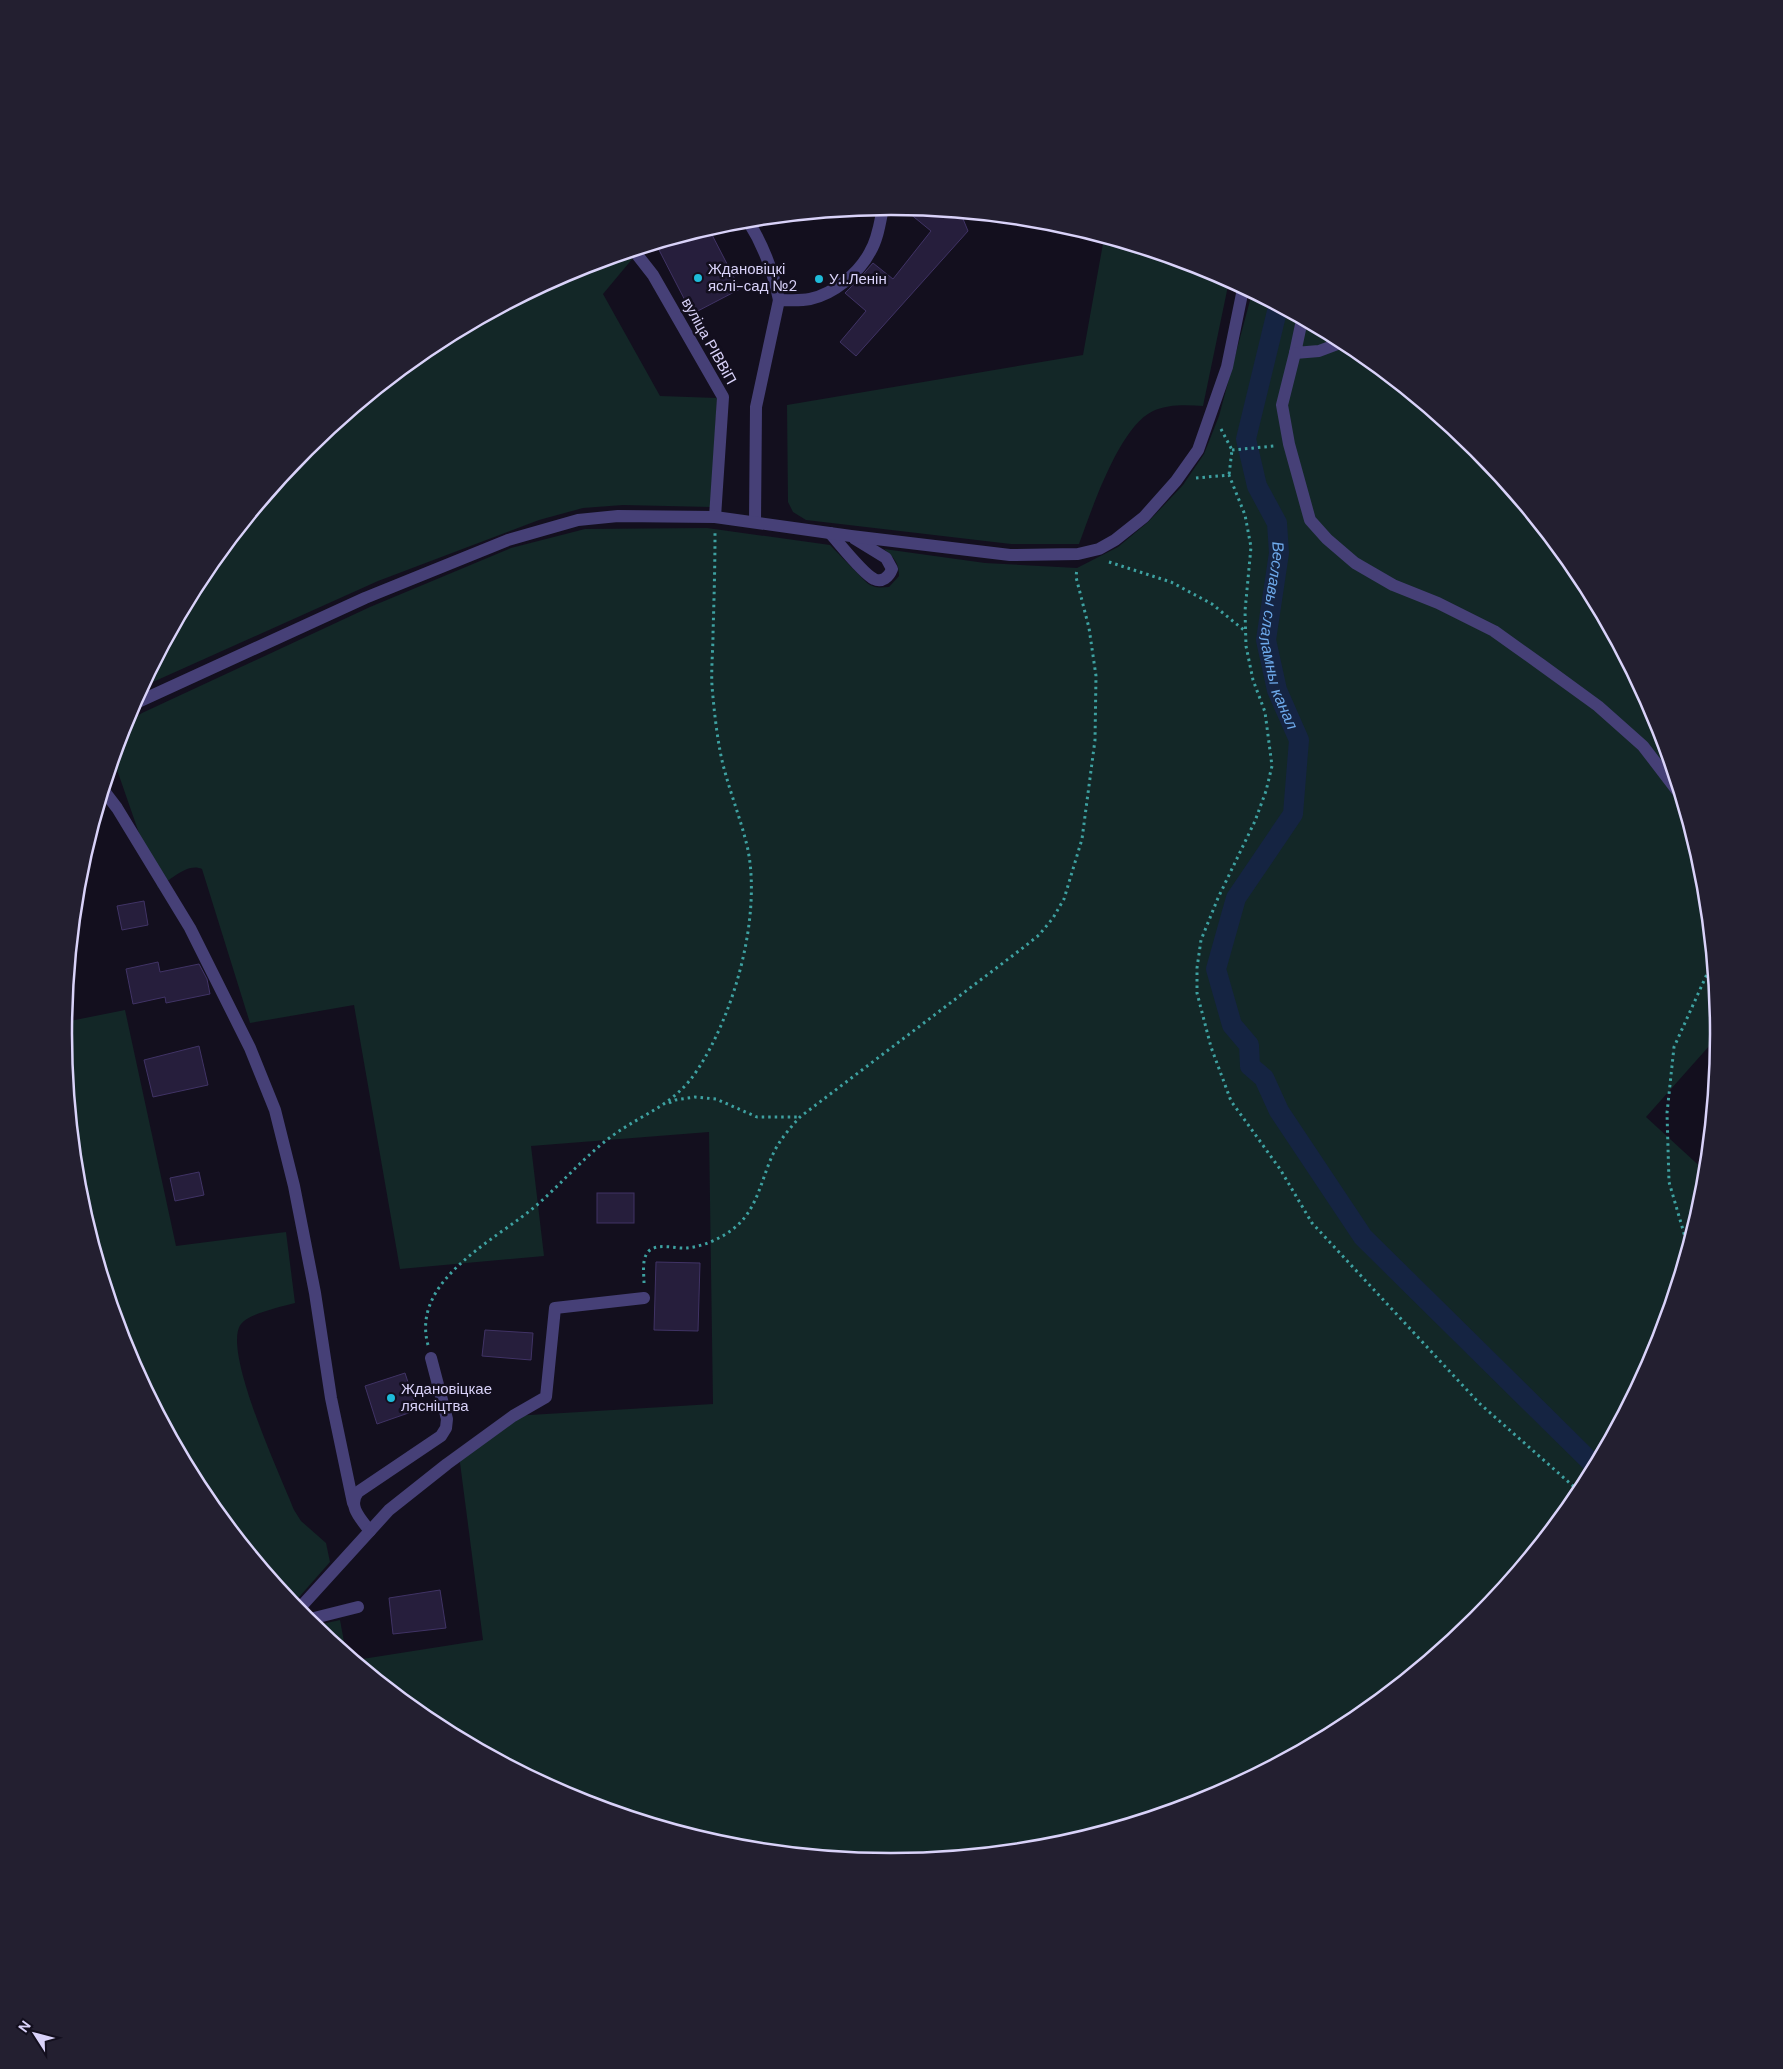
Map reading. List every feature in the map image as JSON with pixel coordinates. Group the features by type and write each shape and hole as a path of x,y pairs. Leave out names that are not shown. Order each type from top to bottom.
{"street":[{"path":"780,300 811,299 827,292 856,270 871,252 881,215"},
{"path":"752,228 762,243 770,263 780,300 756,406 755,522"},
{"name":"вуліца РІВВіП","path":"638,256 653,275 722,397 715,517"},
{"path":"145,699 365,598 508,540 578,520 618,516 715,517 1010,555 1078,554 1099,549 1115,540 1144,516 1176,481 1198,450 1227,368 1243,295"},
{"path":"1301,325 1282,405 1289,444 1310,520 1327,539 1354,563 1393,585 1438,603 1494,632 1543,666 1598,706 1642,746 1670,782"},
{"path":"1295,353 1318,351 1333,345"},
{"path":"830,533 871,577 877,580 886,578 892,569 889,560 851,536"},
{"path":"108,796 190,928 250,1048 274,1110 294,1186 315,1294 331,1398 353,1503 355,1511 370,1531"},
{"path":"303,1604 389,1510 447,1464 514,1416 546,1397 555,1308 644,1298"},
{"path":"353,1503 354,1497 358,1492 441,1436 446,1428 446,1411 431,1358"},
{"path":"316,1618 358,1607"}],"path":[{"path":"1212,413 1232,450 1229,474 1245,515 1251,547 1245,611 1246,646 1253,680 1265,712 1272,766 1266,791 1254,821 1218,898 1201,940 1197,993 1211,1047 1232,1101 1280,1169 1312,1222 1479,1403 1574,1487"},
{"path":"1232,450 1275,446"},
{"path":"1176,481 1229,474"},
{"path":"658,1108 680,1094 697,1071 714,1042 742,961 749,933 751,910 748,855 724,768 712,685 715,517"},
{"path":"644,1298 644,1258 650,1250 660,1247 688,1248 717,1240 734,1229 747,1215 758,1196 765,1174 782,1138 800,1117 1039,935 1053,918 1064,899 1082,840 1095,740 1096,676 1089,628 1076,577 1078,554"},
{"path":"1106,561 1171,582 1212,604 1245,631"},
{"path":"1685,1237 1669,1182 1667,1113 1674,1047 1708,972"},
{"path":"431,1358 425,1336 425,1317 432,1298 443,1282 458,1266 539,1204 611,1137 634,1121 675,1100 695,1097 716,1099 757,1118 800,1117"}],"green space":[{"path":"1103,243 1155,259 1228,288 1203,406 1165,407 1153,411 1141,420 1129,434 1108,470 1079,544 1011,544 806,520 793,512 788,502 787,405 1083,355"},
{"path":"633,258 603,294 660,396 717,398 711,507 623,505 583,508 539,520 378,581 152,682 182,625 211,579 242,536 276,494 312,455 351,419 436,354 482,325 529,300 578,278"},
{"path":"1251,298 1298,323 1282,405 1297,355 1334,346 1390,385 1432,419 1471,455 1507,494 1572,579 1601,625 1626,672 1648,721 1667,771 1683,823 1695,875 1709,981 1710,1045 1646,1117 1699,1166 1683,1246 1667,1298 1648,1348 1626,1397 1601,1444 1572,1490 1507,1575 1471,1614 1432,1650 1390,1684 1347,1715 1301,1744 1254,1769 1205,1791 1155,1810 1103,1826 1051,1838 945,1852 892,1854 838,1852 785,1846 732,1838 680,1826 628,1810 578,1791 529,1769 482,1744 436,1715 362,1659 483,1640 459,1455 513,1416 713,1404 709,1132 531,1146 544,1256 400,1269 354,1005 250,1023 202,869 197,867 185,870 158,888 117,769 137,716 370,607 511,548 585,529 707,528 830,545 866,582 879,587 889,587 899,576 895,561 884,549 985,563 1077,568 1118,547 1148,522 1183,485 1204,454 1219,416"},
{"path":"1302,326 1330,343 1297,351"},
{"path":"125,1010 176,1246 286,1232 295,1303 266,1311 245,1320 241,1324 237,1338 239,1359 246,1386 294,1510 301,1521 326,1543 330,1562 298,1599 242,1533 211,1490 182,1444 157,1397 135,1348 116,1298 100,1246 88,1194 74,1088 73,1020"},
{"path":"340,1620 344,1644 323,1624"}],"building":[{"path":"912,216 963,219 968,231 856,356 840,342 866,311 845,293 873,263 893,279 931,231"},
{"path":"712,236 740,289 692,314 659,250"},
{"path":"144,901 148,925 122,930 117,906"},
{"path":"158,962 160,972 199,964 207,979 210,994 166,1003 165,997 133,1004 126,969"},
{"path":"199,1046 208,1085 153,1097 144,1060"},
{"path":"199,1172 204,1195 175,1201 170,1178"},
{"path":"597,1193 634,1193 634,1223 597,1223"},
{"path":"656,1262 700,1263 698,1331 654,1330"},
{"path":"485,1330 533,1333 531,1360 482,1356"},
{"name":"Ждановіцкае лясніцтва","path":"405,1373 417,1410 377,1424 365,1386"},
{"path":"440,1590 446,1628 393,1634 389,1598"}],"waterway":[{"name":"Веславы слаламны канал","path":"1277,312 1246,439 1257,486 1277,523 1279,553 1266,640 1277,690 1299,740 1293,814 1236,898 1216,969 1232,1025 1249,1045 1250,1066 1264,1078 1279,1111 1363,1237 1590,1461"}],"place":[{"name":"Ждановіцкі яслі-сад №2","path":"698,278"},
{"name":"У.І.Ленін","path":"819,279"},
{"name":"Ждановіцкае лясніцтва","path":"391,1398"}]}
